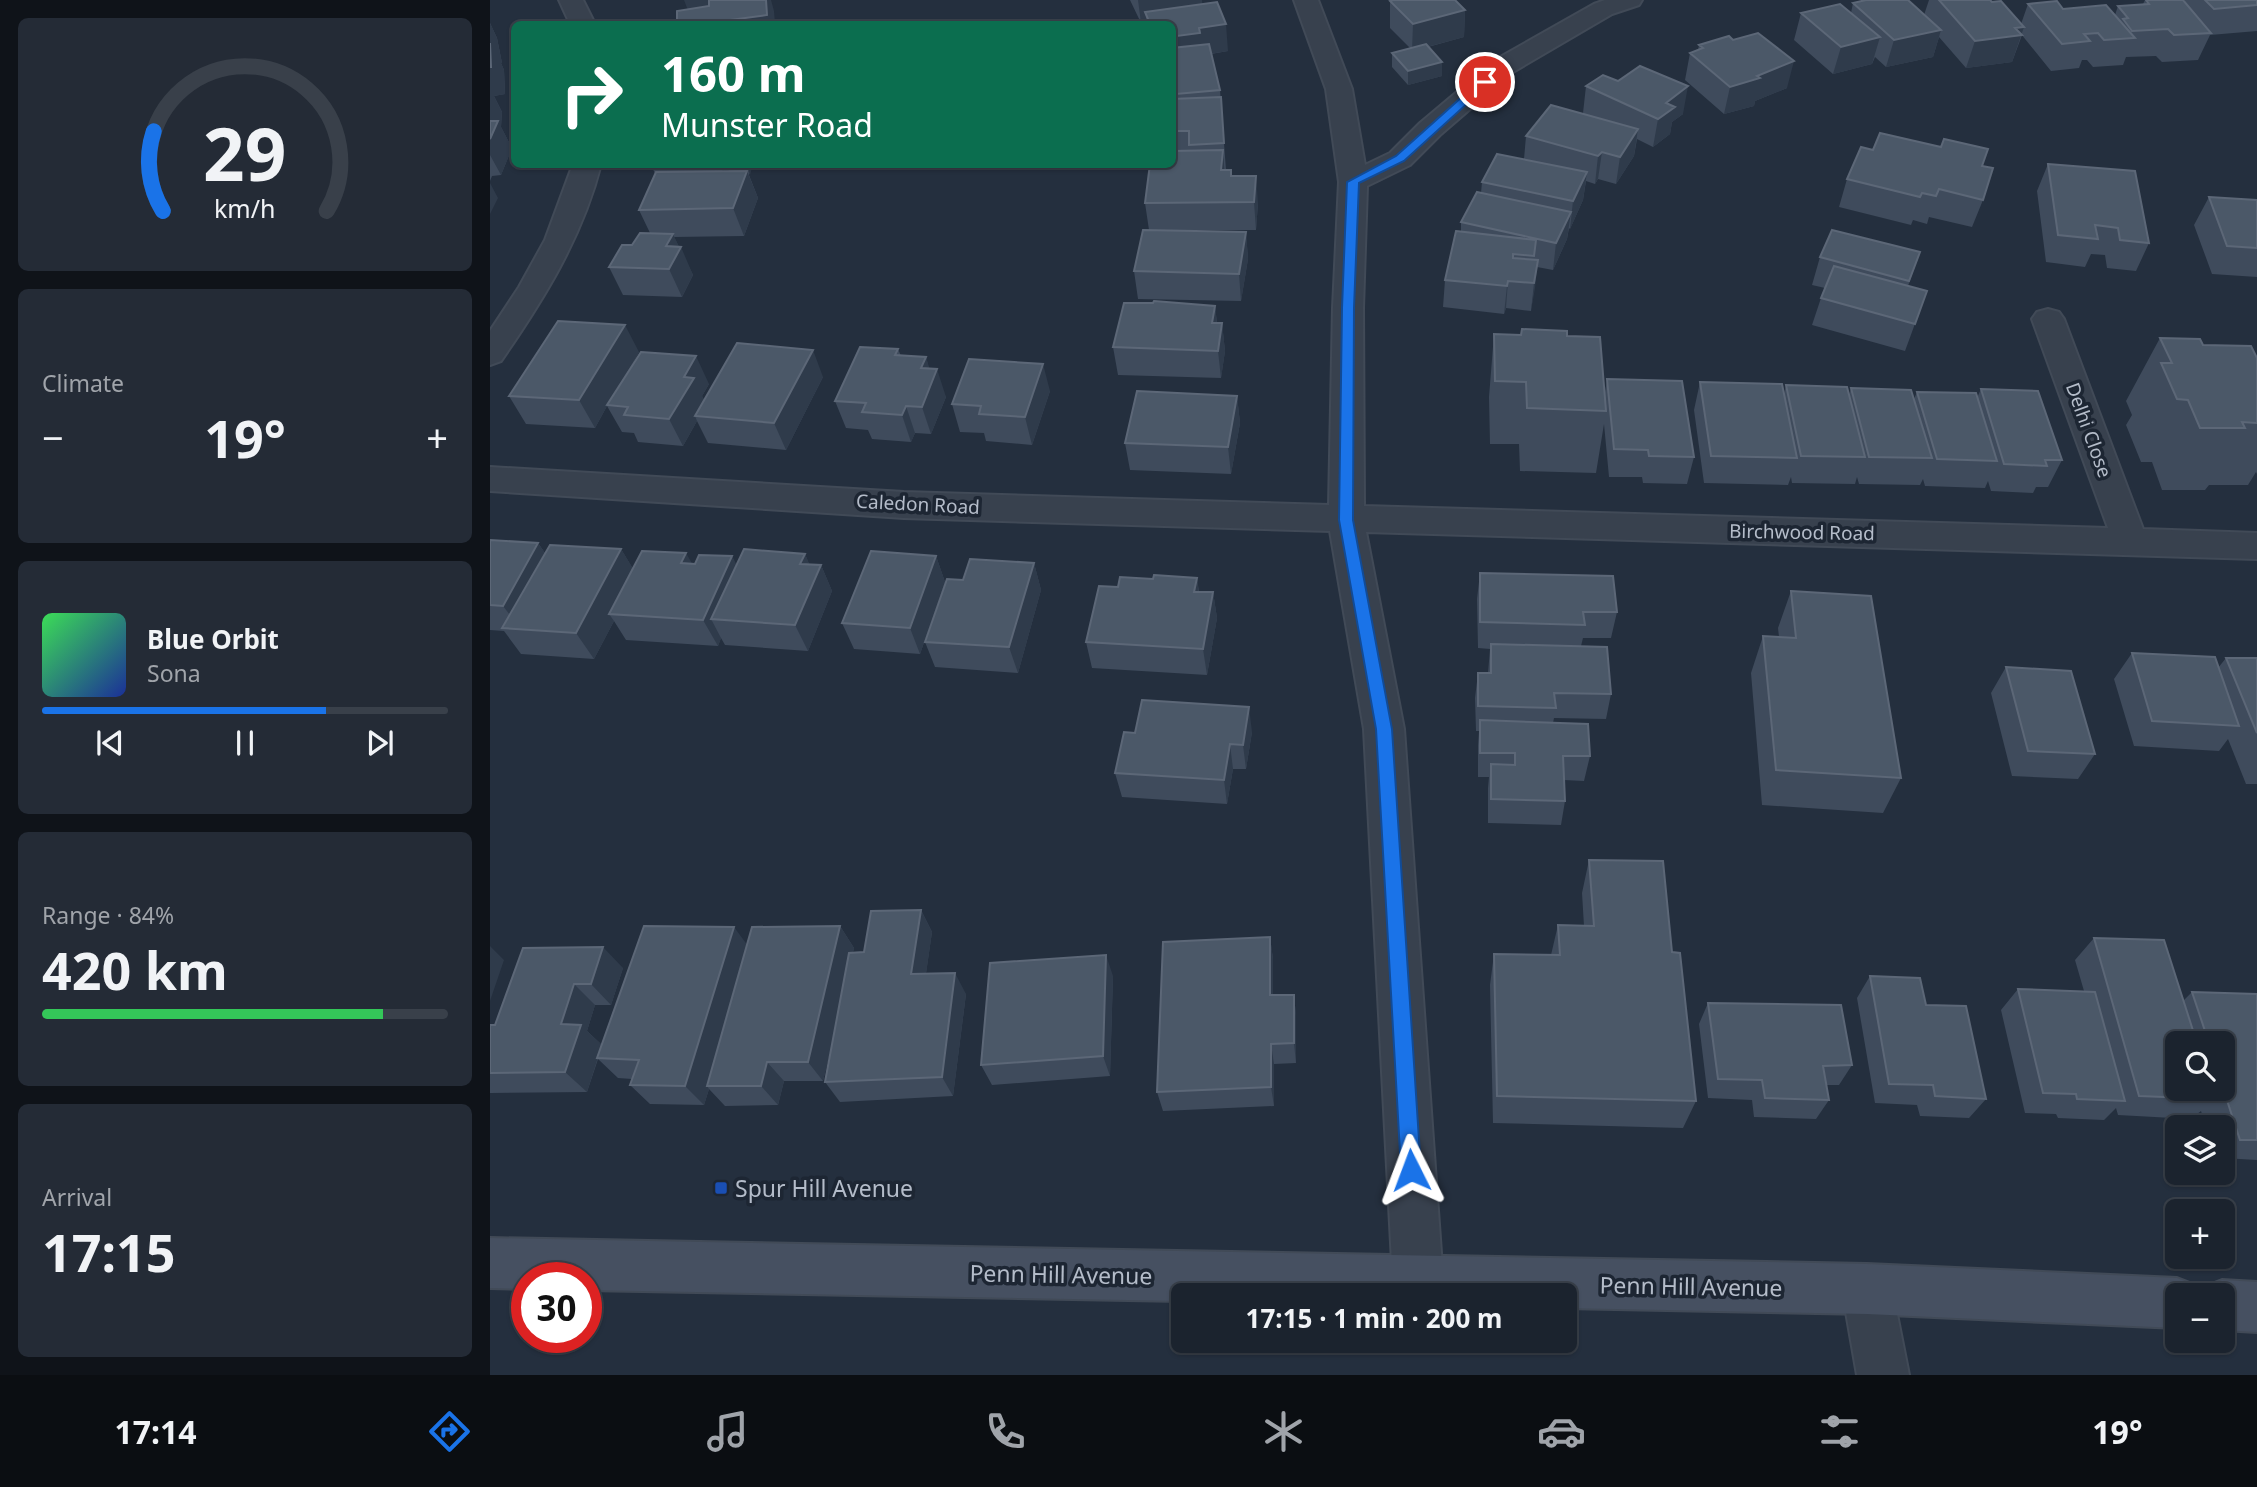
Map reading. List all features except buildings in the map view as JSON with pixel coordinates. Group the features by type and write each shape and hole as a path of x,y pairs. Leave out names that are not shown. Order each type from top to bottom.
{"street":[{"path":"571,0 581,21"},
{"path":"1306,0 1339,89 1353,182 1348,308 1346,520 1384,729 1418,1280"},
{"path":"1353,182 1400,159 1430,129 1504,66 1603,9 1630,0"},
{"path":"490,354 538,282 567,229 586,168"},
{"name":"Delhi Close","path":"2048,319 2130,541"},
{"name":"Caledon Road","path":"490,479 904,505 1346,520"},
{"name":"Birchwood Road","path":"1346,520 2257,546"},
{"name":"Penn Hill Avenue","path":"490,1263 1867,1289 2165,1302"},
{"path":"1867,1289 1883,1375"},
{"path":"2235,1306 2257,1307"}],"place":[{"name":"Spur Hill Avenue","path":"721,1188"}],"route":[{"path":"1411,1170 1384,729 1346,520 1348,308 1353,182 1400,159 1485,82"}]}
